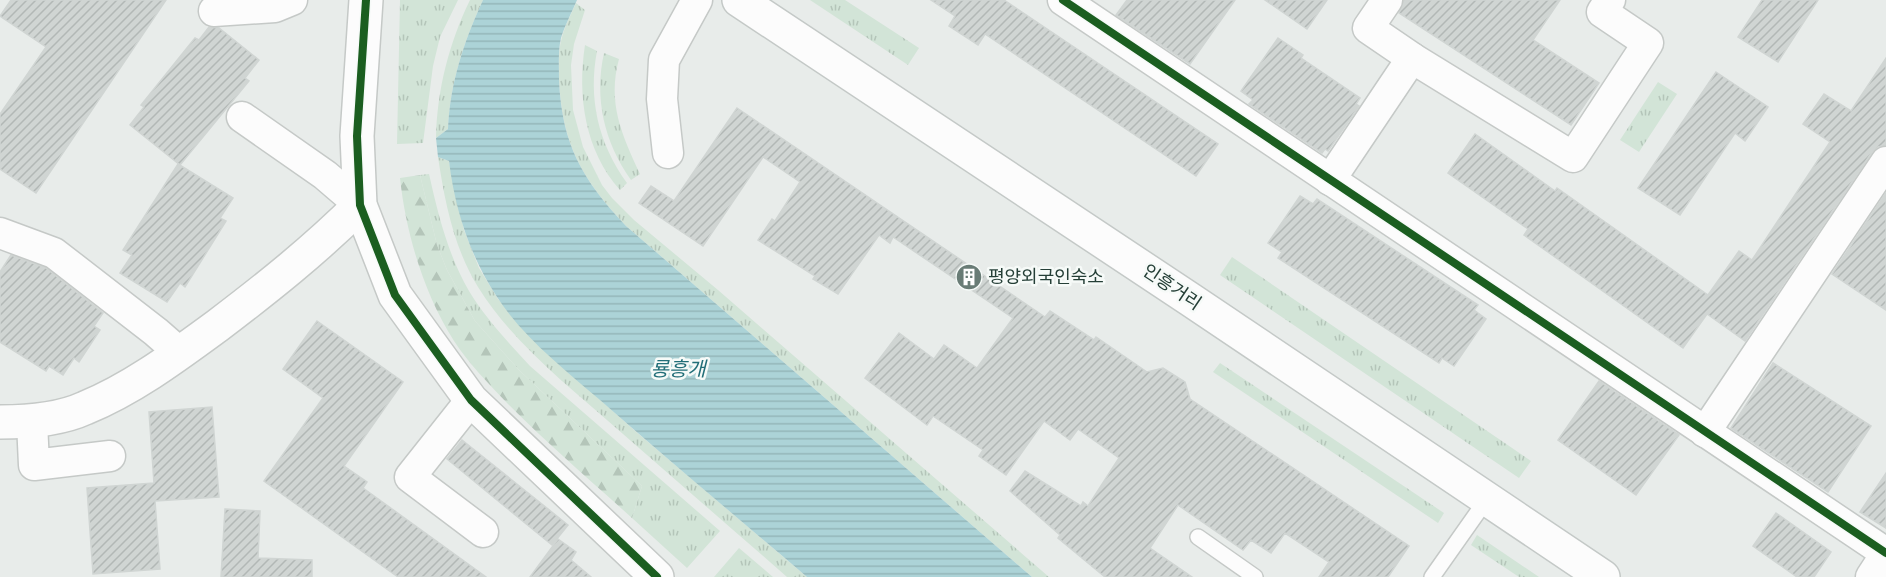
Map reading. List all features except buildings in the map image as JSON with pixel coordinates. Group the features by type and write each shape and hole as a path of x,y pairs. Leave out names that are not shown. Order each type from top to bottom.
{"street":[{"path":"214,11 274,7 292,0"},
{"path":"366,0 357,136 360,206 395,295 471,400 657,577"},
{"path":"668,153 662,99 664,60 697,0"},
{"name":"인흥거리","path":"739,0 1604,577"},
{"path":"1063,0 1886,554 1871,577"},
{"path":"1386,0 1368,28 1412,58 1573,157 1648,43 1602,12 1610,0"},
{"path":"1330,180 1412,58"},
{"path":"242,117 325,175 360,206"},
{"path":"1705,432 1886,162"},
{"path":"0,422 32,422 84,409 141,379 282,277 360,206"},
{"path":"0,233 54,253 180,353"},
{"path":"471,400 410,477 483,532"},
{"path":"32,422 34,465 110,456"}],"lane":[{"path":"1432,577 1487,499"},
{"path":"1198,537 1255,577"}],"green space":[{"path":"400,0 458,0 440,37 433,66 423,143 397,144"},
{"path":"470,0 483,0 459,63 449,112 448,129 436,138 439,102 450,50"},
{"path":"810,0 845,0 919,48 908,65"},
{"path":"576,3 585,10 574,44 571,65 573,110 583,147 602,185 612,198 634,220 1049,577 1032,577 626,226 611,209 597,192 577,160 570,142 561,102 560,47"},
{"path":"585,45 597,51 595,103 602,136 627,183 620,190 608,175 599,158 586,122 582,84"},
{"path":"604,53 619,59 615,90 618,118 627,146 640,174 631,180 614,150 604,119 600,86"},
{"path":"1658,82 1677,94 1639,152 1620,140"},
{"path":"438,157 449,161 464,230 479,268 498,299 559,363 807,577 787,577 559,379 507,326 478,287 463,257 447,208"},
{"path":"429,174 449,249 469,291 490,321 530,366 720,531 687,568 632,518 642,486 519,370 475,321 447,270 437,245 420,175"},
{"path":"420,175 437,245 447,270 475,321 519,370 642,486 632,518 508,404 473,366 454,341 425,284 407,220 400,178"},
{"path":"1232,257 1531,461 1519,478 1220,275"},
{"path":"1220,363 1444,513 1438,523 1213,372"},
{"path":"1477,535 1539,577 1519,577 1471,545"},
{"path":"739,548 773,577 714,577"}],"water":[{"name":"룡흥개","path":"483,0 577,0 560,43 561,103 570,142 577,160 597,192 626,226 1032,577 807,577 558,364 519,326 497,297 479,265 460,215 449,161 438,157 436,138 448,129 449,112 459,63"}],"cycle path":[{"path":"366,0 357,136 360,205 395,295 471,400 657,577"},
{"path":"1063,0 1886,553"}],"place":[{"name":"평양외국인숙소","path":"969,277"}]}
